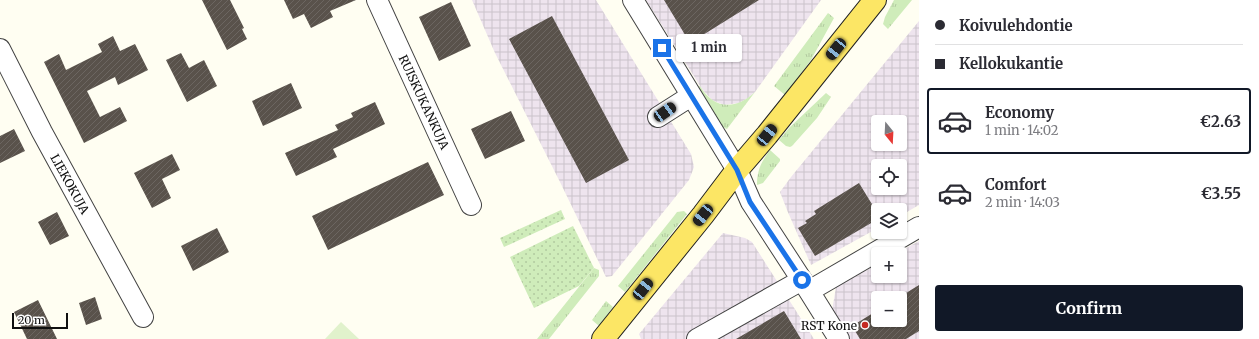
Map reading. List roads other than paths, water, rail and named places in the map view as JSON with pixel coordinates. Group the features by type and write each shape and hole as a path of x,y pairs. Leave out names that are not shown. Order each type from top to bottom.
{"main road":[{"path":"603,339 703,215 737,170 767,135 875,0"}],"street":[{"name":"RUISKUKANKUJA","path":"377,0 472,205"},
{"path":"633,0 737,170 750,202 839,339"},
{"name":"LIEKOKUJA","path":"0,49 42,132 143,317"},
{"path":"658,117 691,96"},
{"path":"697,339 806,286 919,227"}],"place":[{"name":"RST Kone","path":"865,325"}]}
